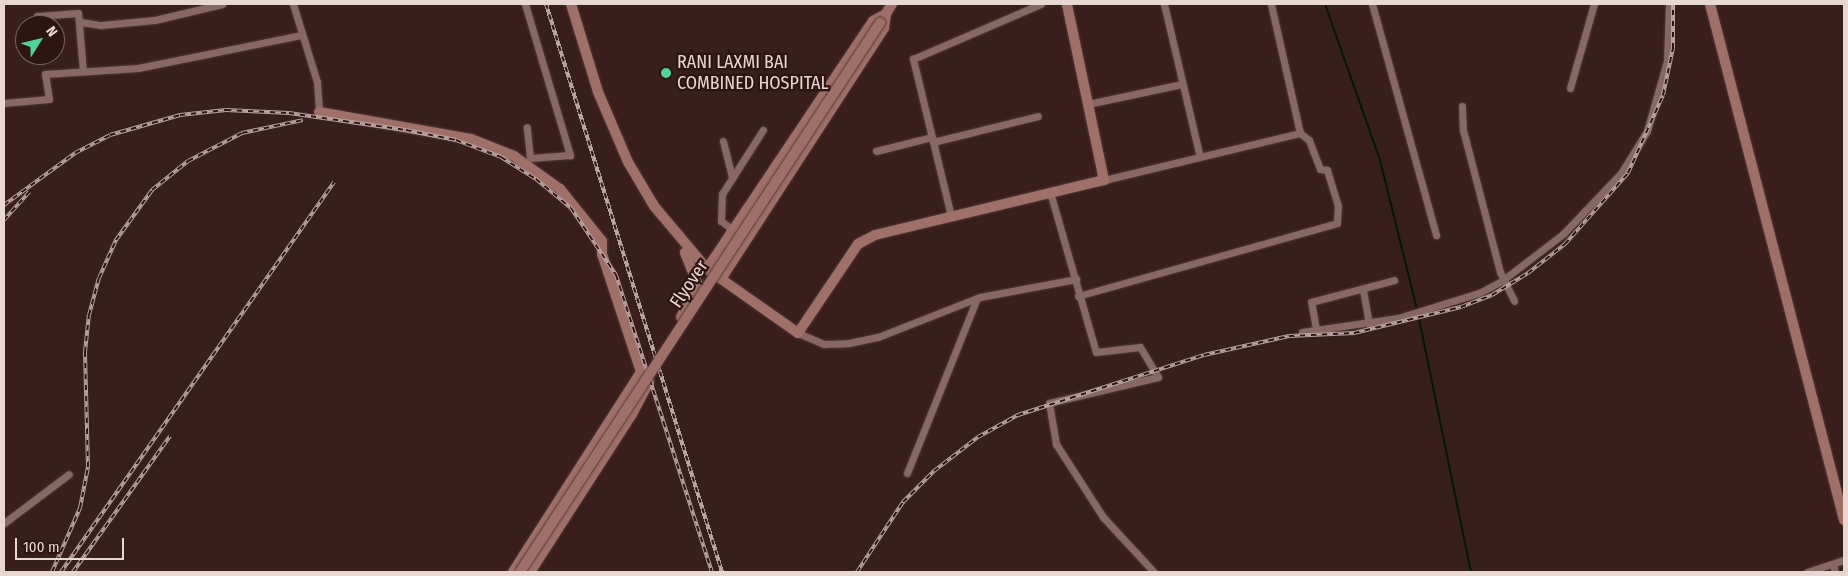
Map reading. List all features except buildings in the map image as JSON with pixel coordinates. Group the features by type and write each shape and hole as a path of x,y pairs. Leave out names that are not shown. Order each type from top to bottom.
{"street":[{"path":"81,22 101,25 155,20 222,4"},
{"path":"293,4 316,82 319,112 471,139 514,156 560,189 602,241 602,254 641,372 649,382 530,572"},
{"path":"525,4 570,155 530,158 527,126"},
{"path":"571,4 628,176 690,259 695,272 696,294 674,336"},
{"path":"721,279 884,28 883,18 892,4"},
{"path":"951,216 913,59 1041,4"},
{"path":"1067,4 1104,180"},
{"path":"1164,4 1200,157"},
{"path":"1078,296 1337,223 1338,206 1327,170 1320,169 1309,140 1300,133 1271,4"},
{"path":"1372,4 1436,235"},
{"path":"1570,88 1594,4"},
{"path":"1302,332 1316,328 1369,324 1456,301 1503,280 1581,217 1636,152 1647,131 1667,61 1669,4"},
{"path":"1710,4 1844,520"},
{"path":"51,15 78,13 81,22 83,71"},
{"path":"707,269 873,21 883,18"},
{"name":"Flyover","path":"520,572 883,18"},
{"path":"4,104 49,99 45,74 165,63 301,35"},
{"path":"1088,104 1182,84"},
{"path":"1462,106 1463,130 1503,280 1514,301"},
{"path":"876,151 1038,116"},
{"path":"609,118 649,199 707,269 798,333 824,344 849,343 878,337 977,298 1076,279"},
{"path":"733,230 721,221 722,194 763,130"},
{"path":"798,333 858,244 875,235 1300,133"},
{"path":"723,141 732,178"},
{"path":"1050,192 1076,279 1078,296 1096,352 1140,347 1158,377 1049,403 1056,444 1103,518 1154,572"},
{"path":"1316,328 1311,302 1363,290 1394,280"},
{"path":"1363,290 1369,324"},
{"path":"907,473 977,298"},
{"path":"513,572 641,372"},
{"path":"4,523 69,474"},
{"path":"1807,572 1844,560"},
{"path":"1833,564 1836,572"}],"waterway":[{"path":"1325,4 1380,160 1417,310"},
{"path":"1418,314 1471,572"}],"railway":[{"path":"546,4 722,572"},
{"path":"857,572 903,502 934,471 978,437 1018,415 1204,355 1289,336 1354,333 1461,307 1492,295 1528,273 1565,244 1628,173 1663,95 1673,48 1673,4"},
{"path":"4,205 75,153 110,135 180,115 226,110 289,113 406,130 456,140 501,157 536,179 571,208 616,275 712,572"},
{"path":"52,572 80,508 88,467 85,352 89,315 99,278 116,240 152,190 188,161 242,133 303,120"},
{"path":"61,572 334,182"},
{"path":"4,220 29,192"},
{"path":"73,572 170,436"}],"place":[{"name":"RANI LAXMI BAI COMBINED HOSPITAL","path":"666,73"}]}
